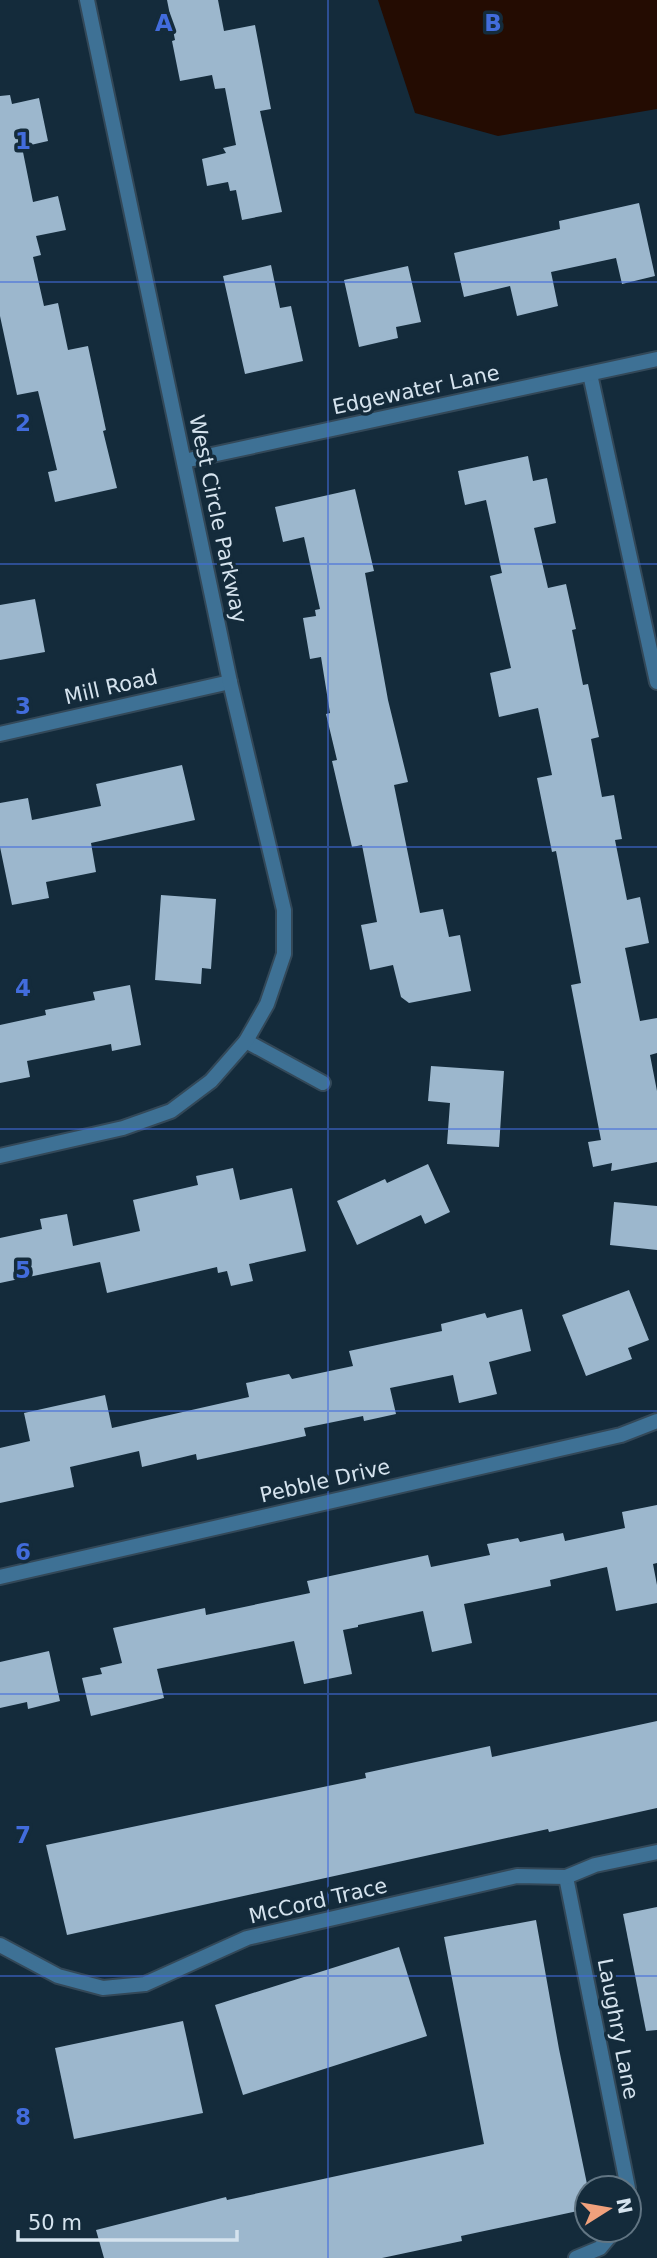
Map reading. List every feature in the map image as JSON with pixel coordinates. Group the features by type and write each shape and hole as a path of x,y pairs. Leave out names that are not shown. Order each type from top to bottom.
{"street":[{"name":"West Circle Parkway","path":"0,1156 123,1128 171,1111 211,1082 246,1041 267,1003 284,954 284,910 230,682 87,0"},
{"name":"Edgewater Lane","path":"184,461 657,359"},
{"path":"590,374 657,682"},
{"name":"Mill Road","path":"0,734 230,682"},
{"path":"246,1041 323,1083"},
{"name":"Pebble Drive","path":"0,1577 621,1435 657,1421"},
{"name":"McCord Trace","path":"0,1945 58,1976 103,1988 145,1984 247,1938 517,1876 566,1877 594,1865 657,1852"},
{"name":"Laughry Lane","path":"566,1877 625,2174"},
{"path":"576,2258 603,2244"}],"shaded area":[{"path":"378,0 657,0 657,109 498,136 415,113"}],"building":[{"path":"167,0 218,0 224,31 255,25 271,109 260,111 282,212 242,220 236,190 230,191 228,182 207,186 202,159 226,153 223,148 236,145 225,88 215,89 212,75 180,81"},
{"path":"10,95 12,104 39,98 48,141 22,147 33,202 58,196 66,230 36,236 41,255 33,257 44,306 58,303 68,350 88,346 106,430 103,431 117,488 55,502 48,472 57,470 38,391 17,395 0,316 0,96"},
{"path":"639,203 655,276 622,284 616,258 551,272 558,306 517,316 510,286 464,297 454,253 560,229 559,221"},
{"path":"271,265 280,308 291,306 303,361 245,374 223,276"},
{"path":"408,266 421,322 396,327 398,338 359,347 344,280"},
{"path":"528,456 533,481 547,478 556,523 534,528 548,588 566,584 576,629 572,630 583,685 588,684 599,737 591,739 602,797 614,795 622,839 615,840 627,900 640,897 649,943 625,948 640,1021 657,1018 657,1053 650,1055 657,1091 657,1162 611,1171 612,1163 593,1167 588,1142 601,1140 571,985 581,983 556,851 552,852 537,778 552,775 538,708 499,717 490,673 511,668 490,576 502,573 486,500 465,505 458,471"},
{"path":"355,489 374,571 365,573 388,700 408,782 394,785 420,913 443,909 449,937 460,935 471,991 409,1003 401,997 393,965 370,970 361,925 377,922 362,845 352,847 332,761 337,760 326,714 330,713 321,657 310,659 303,618 316,616 315,610 320,609 304,537 283,542 275,507"},
{"path":"35,599 45,652 0,660 0,605"},
{"path":"182,765 195,820 91,843 96,872 46,882 49,898 12,905 0,847 0,803 28,798 32,820 101,806 96,784"},
{"path":"161,895 216,899 211,969 202,968 201,984 155,980"},
{"path":"130,985 141,1045 112,1051 111,1044 27,1061 30,1077 0,1083 0,1025 46,1015 45,1010 95,1000 93,992"},
{"path":"431,1066 504,1071 499,1147 447,1144 450,1103 428,1101"},
{"path":"428,1164 450,1212 425,1224 421,1215 357,1245 337,1201 385,1179 387,1183"},
{"path":"233,1168 240,1200 292,1188 306,1251 249,1264 253,1281 231,1286 227,1271 218,1273 217,1267 107,1293 100,1262 0,1283 0,1238 42,1229 40,1219 67,1214 73,1246 140,1231 133,1200 198,1185 196,1176"},
{"path":"614,1202 657,1206 657,1250 610,1245"},
{"path":"629,1290 649,1340 628,1348 632,1359 586,1376 562,1315"},
{"path":"522,1309 531,1351 489,1362 497,1394 459,1403 453,1375 390,1388 396,1414 364,1421 363,1416 304,1428 306,1436 197,1460 196,1454 142,1467 139,1451 70,1467 74,1487 0,1503 0,1448 30,1441 24,1413 105,1395 112,1428 249,1397 246,1383 289,1374 292,1379 353,1366 349,1351 442,1331 441,1324 485,1313 487,1318"},
{"path":"657,1505 657,1563 653,1564 657,1603 616,1611 607,1567 550,1580 551,1586 464,1604 472,1643 432,1652 423,1611 343,1630 352,1674 304,1684 294,1641 157,1669 164,1698 91,1716 82,1678 102,1674 100,1668 122,1663 113,1628 205,1608 206,1615 310,1593 307,1581 428,1555 431,1567 490,1555 487,1544 518,1538 520,1542 563,1533 565,1541 625,1528 622,1512"},
{"path":"49,1651 60,1701 28,1709 27,1702 0,1708 0,1662"},
{"path":"657,1721 657,1808 549,1832 548,1829 67,1935 46,1845 366,1778 365,1773 490,1746 492,1757"},
{"path":"657,1907 657,2030 646,2031 623,1914"},
{"path":"536,1920 585,2174 573,2174 573,2212 461,2236 462,2241 382,2258 104,2258 96,2230 226,2197 227,2200 484,2144 444,1937"},
{"path":"399,1947 427,2036 243,2095 215,2005"},
{"path":"183,2021 203,2113 74,2139 55,2048"}]}
